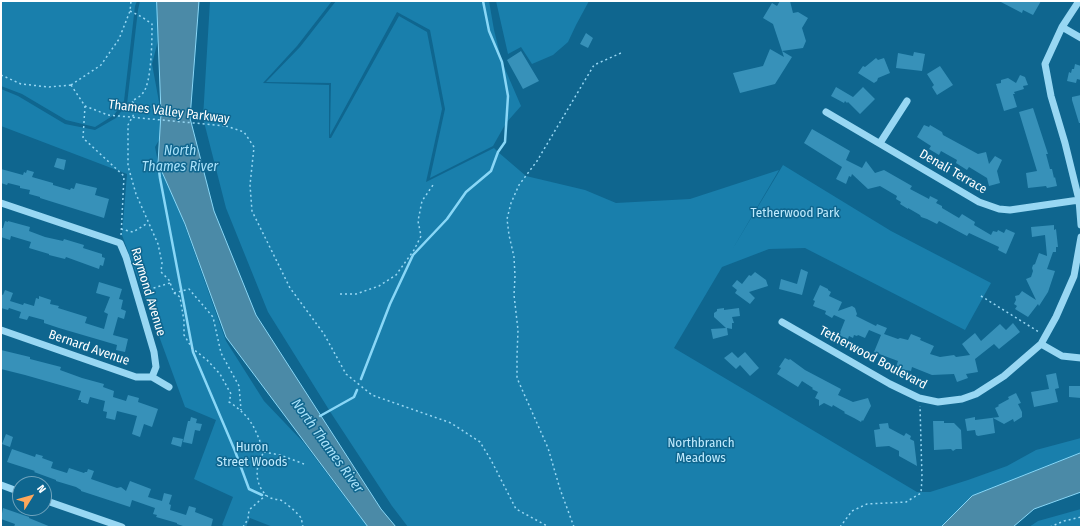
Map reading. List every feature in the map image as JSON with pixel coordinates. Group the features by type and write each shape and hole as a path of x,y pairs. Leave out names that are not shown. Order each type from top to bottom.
{"street":[{"path":"1079,1 1062,27 1045,64 1051,96 1079,200 1081,225"},
{"path":"1062,27 1081,38"},
{"path":"880,143 907,101"},
{"name":"Denali Terrace","path":"826,112 979,202 999,209 1010,210 1079,200"},
{"name":"Raymond Avenue","path":"1,203 120,243 126,257 154,352 156,367 152,377"},
{"name":"Tetherwood Boulevard","path":"782,322 890,384 919,398 938,402 962,399 976,394 1004,376 1041,344 1056,317 1074,276 1081,238"},
{"name":"Bernard Avenue","path":"1,330 136,377 152,377 169,386"},
{"path":"1041,344 1062,356 1081,358"},
{"path":"1,486 12,489"},
{"path":"52,503 122,527"}],"path":[{"path":"1,75 20,84 49,87 71,86 100,65 118,39 130,11 131,1"},
{"path":"130,11 152,24 152,45 148,84 143,94 132,101 136,107 128,125 127,148 128,166 136,194 158,244 162,263 161,272 169,280 174,293 180,297 184,321 184,335 192,348 207,360 220,374 231,394 229,402 241,410 250,420 264,452 257,468 258,482 266,495 274,500 285,502 301,517 303,527"},
{"path":"574,527 560,489 548,448 518,378 518,330 514,295 514,257 507,219 511,203 519,185 537,161 594,65 621,53"},
{"path":"71,86 85,106 83,138 124,176 120,243"},
{"name":"Thames Valley Parkway","path":"85,106 108,115 226,126 244,132 254,147 250,185 252,211 290,288 324,334 346,374 372,395 451,423 480,442 516,509 549,527"},
{"path":"340,294 356,294 379,286 396,275 414,250 421,236 418,220 422,201 433,185"},
{"path":"121,229 133,232 148,223"},
{"path":"137,293 170,283"},
{"path":"174,293 189,290 213,317 221,353 239,386 241,410"},
{"path":"980,296 1046,336"},
{"path":"840,527 852,511 867,504 906,502 921,494 922,478 919,398"},
{"path":"264,452 280,455 304,464"},
{"path":"243,527 248,519 249,510 266,495"},
{"path":"1050,527 1064,521 1081,517"}],"green space":[{"path":"1,1 137,1 135,6 124,101 114,115 95,127 66,120 22,94 1,86"},
{"name":"Huron Street Woods","path":"140,1 158,1 160,33 152,64 162,118 162,135 155,147 159,167 180,212 226,341 264,401 304,443 360,517 370,527 273,527 250,518 246,527 225,527 222,525 233,497 194,479 216,420 185,407 122,235 127,174 1,126 1,89 18,96 65,124 95,130 116,118 127,104"},
{"path":"210,1 332,1 297,46 263,83 329,85 329,138 331,138 399,16 427,32 442,109 426,182 494,148 526,176 585,190 616,203 690,199 779,170 732,250 783,165 891,231 991,283 965,330 805,248 769,249 722,267 674,348 917,492 930,492 968,480 1007,466 1036,450 1081,438 1081,454 945,527 408,527 392,506 331,413 268,312 226,208 203,118"},
{"path":"336,1 489,1 502,62 521,106 506,123 493,146 430,178 445,109 430,30 397,12 330,135 331,83 266,82 300,47"},
{"path":"496,1 589,1 568,42 553,55 532,64 521,47 508,54"},
{"path":"1081,509 1081,527 1029,527 1038,521"}],"water":[{"name":"North Thames River","path":"157,1 199,1 190,118 214,211 256,315 381,509 396,527 368,527 226,337 185,224 158,163 161,113"},
{"path":"1081,453 1081,492 1034,509 1013,527 941,527 972,496"}],"building":[{"path":"780,1 790,1 793,13 798,12 808,18 802,28 806,41 803,48 782,51 773,24 763,18 772,3 777,6"},
{"path":"999,1 1041,1 1033,15 1023,10 1022,13"},
{"path":"586,33 593,38 588,48 580,44"},
{"path":"770,49 784,57 782,51 792,57 775,84 740,93 733,73 763,66"},
{"path":"521,51 539,81 523,89 507,60"},
{"path":"914,52 925,54 922,71 896,68 898,53 913,56"},
{"path":"876,58 878,60 884,58 890,73 878,78 874,83 858,73 863,66 865,67"},
{"path":"1075,64 1081,66 1081,80 1077,79 1076,83 1067,81 1069,72 1071,73 1072,69 1074,69"},
{"path":"940,66 953,85 937,95 932,87 934,85 927,74"},
{"path":"1020,75 1025,77 1028,85 1023,86 1024,89 1014,92 1015,94 1013,94 1017,107 1004,111 996,84 1001,83 1001,80 1008,78 1016,83"},
{"path":"836,87 853,97 863,87 875,99 860,114 848,102 847,103 845,101 844,103 831,96"},
{"path":"1081,95 1081,123 1079,123 1072,97"},
{"path":"1033,108 1048,154 1046,154 1050,169 1052,169 1057,186 1047,188 1046,186 1028,188 1026,173 1037,171 1019,112"},
{"path":"924,125 929,127 930,125 942,132 943,135 978,154 986,152 989,164 995,156 1002,160 997,171 1000,183 989,186 987,178 969,167 967,170 956,163 957,160 941,151 939,155 929,149 931,146 917,137"},
{"path":"812,129 850,151 846,160 862,168 866,161 875,173 884,170 912,186 910,189 929,199 930,196 938,200 936,203 959,218 962,214 975,222 974,225 991,235 993,231 997,232 998,230 1004,233 1006,229 1015,233 1006,254 998,250 999,247 969,233 967,236 939,221 937,224 921,217 900,204 901,202 896,199 897,196 880,186 868,189 852,174 851,177 849,176 846,184 836,179 842,167 804,143"},
{"path":"57,158 66,160 64,170 54,167"},
{"path":"1,169 23,175 27,170 34,172 32,177 70,190 71,188 74,189 76,183 97,188 95,195 109,199 104,218 29,194 30,190 20,188 20,186 1,183"},
{"path":"5,221 30,227 29,231 45,237 63,241 64,239 84,245 83,248 102,254 102,257 105,258 103,266 100,265 99,269 66,257 65,259 49,255 29,248 31,242 11,236 10,240 1,237 1,228 3,228"},
{"path":"1054,225 1054,230 1056,229 1058,247 1056,247 1056,252 1053,252 1047,269 1055,271 1048,292 1039,306 1038,304 1028,317 1015,309 1017,306 1014,304 1016,300 1015,296 1019,295 1022,291 1036,300 1026,279 1031,277 1033,265 1035,264 1039,253 1047,256 1045,235 1032,237 1031,227"},
{"path":"801,269 808,272 802,295 779,289 781,279 797,284"},
{"path":"755,272 766,280 768,286 749,292 755,298 750,304 735,293 737,290 732,286 737,280 742,284 749,275 751,276"},
{"path":"99,282 122,289 119,299 123,300 121,309 126,311 124,319 118,317 113,335 128,339 125,352 116,350 117,345 44,323 44,320 29,316 27,320 19,318 21,312 9,308 8,310 1,308 1,294 3,295 5,290 13,293 10,301 23,305 24,303 34,306 36,298 39,299 39,296 51,300 50,304 59,306 58,308 87,317 85,323 104,329 108,314 104,312 110,297 96,293"},
{"path":"820,285 831,292 829,296 842,302 838,311 852,306 855,308 857,314 856,316 876,326 877,324 887,328 884,334 898,339 908,340 911,334 921,338 920,340 934,346 930,354 940,357 970,355 962,344 975,333 981,341 1000,324 1006,330 1013,323 1020,332 999,349 994,344 975,359 978,372 966,374 968,378 957,382 954,374 932,375 912,367 911,371 906,371 896,367 898,361 874,352 881,335 869,330 865,338 854,335 853,338 849,336 848,339 839,335 845,320 834,315 832,318 825,314 826,311 813,306 815,301 813,300"},
{"path":"724,308 724,310 739,308 740,316 732,317 734,323 732,323 732,329 727,328 728,335 713,339 711,329 726,328 714,317 714,313 717,309"},
{"path":"1,350 61,367 60,370 104,384 103,387 114,391 113,397 126,401 128,395 139,398 138,402 158,409 152,427 144,424 140,437 132,434 137,416 117,411 115,420 106,418 107,412 103,411 105,401 90,397 88,404 81,402 81,400 78,400 81,391 1,369"},
{"path":"732,352 738,358 745,352 759,368 750,376 740,365 736,369 724,358"},
{"path":"785,358 790,359 805,370 841,389 838,395 853,402 868,398 871,406 863,421 862,420 861,422 844,413 845,412 833,405 832,407 824,403 819,406 819,400 815,398 818,392 812,389 813,388 802,381 798,387 777,374 781,368 779,367"},
{"path":"1056,373 1059,388 1055,389 1058,402 1034,407 1031,392 1049,389 1046,375"},
{"path":"1069,386 1081,386 1081,398 1069,397"},
{"path":"1016,393 1021,403 1018,404 1022,412 1022,417 1014,422 1013,419 1004,424 993,418 995,433 978,436 976,435 975,430 967,431 965,419 975,417 975,420 999,417 995,408 1009,399 1008,397"},
{"path":"191,417 197,419 196,423 202,424 200,431 195,430 192,444 183,442 188,421 190,421"},
{"path":"933,421 954,423 961,430 962,449 956,449 953,451 951,449 934,450"},
{"path":"888,423 889,428 904,436 906,433 911,436 910,439 914,441 917,466 899,456 899,451 889,446 876,447 874,430 880,429 879,424"},
{"path":"6,434 13,437 10,447 2,444"},
{"path":"173,437 183,439 181,447 171,444"},
{"path":"12,449 35,457 36,454 43,456 42,458 53,462 51,468 67,473 69,468 84,473 87,472 88,469 94,471 91,479 117,488 121,487 126,491 130,481 151,489 148,497 162,501 164,493 172,495 169,504 171,505 170,510 186,515 189,506 196,508 195,512 213,519 211,527 186,527 156,517 157,515 153,514 155,508 132,500 130,507 81,491 76,487 56,481 52,479 52,476 45,476 34,472 35,471 7,462"},
{"path":"3,508 12,511 12,516 26,516 51,527 14,527 15,524 1,519"}],"waterway":[{"path":"361,379 390,304 413,255 447,219 466,192 491,171 498,152 505,142 508,96 502,62 489,31 483,1"},
{"path":"158,163 193,352 235,451 249,489 262,495"},
{"path":"320,416 354,397 357,390"}],"park label":[{"name":"Tetherwood Park","path":"795,213"},
{"name":"Northbranch Meadows","path":"701,450"}]}
